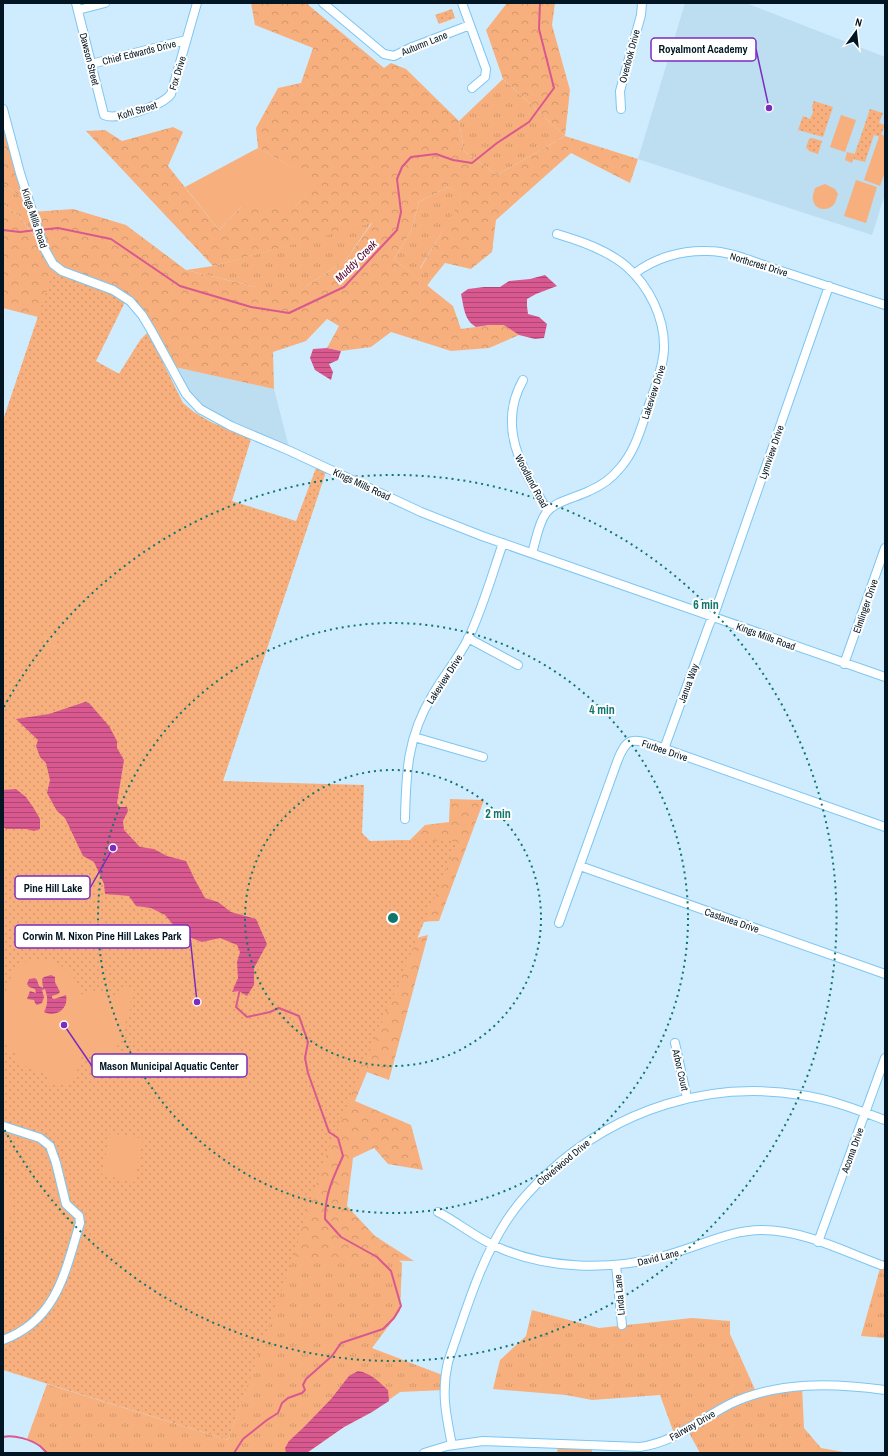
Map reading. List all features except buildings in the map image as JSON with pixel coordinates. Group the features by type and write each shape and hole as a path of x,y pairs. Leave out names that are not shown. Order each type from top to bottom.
{"street":[{"path":"77,7 105,3"},
{"name":"Fox Drive","path":"169,96 197,3"},
{"name":"Autumn Lane","path":"323,3 384,54 389,56 394,56 410,48 470,25"},
{"path":"462,3 487,72 485,77 472,88"},
{"name":"Overlook Drive","path":"621,109 620,91 641,15 642,3"},
{"name":"Dawson Street","path":"77,7 104,115"},
{"name":"Chief Edwards Drive","path":"91,64 186,40"},
{"name":"Kohl Street","path":"104,115 113,117 133,112 156,105 164,101 169,96"},
{"name":"Kings Mills Road","path":"3,109 32,212 44,248 53,264 62,271 113,290 130,302 142,315 186,394 200,409 231,426 290,451 421,512 503,543 844,664 885,677"},
{"name":"Lakeview Drive","path":"548,511 554,506 588,492 608,480 622,467 630,455 637,438 658,377 663,359 664,345 661,322 656,309 645,288 634,274 626,266 596,248 557,234"},
{"name":"Northcrest Drive","path":"634,274 650,263 672,255 694,251 708,251 733,256 885,305"},
{"name":"Lynnview Drive","path":"713,617 829,286"},
{"name":"Woodland Road","path":"523,380 515,402 512,430 521,464 548,511"},
{"path":"532,553 543,519 548,511"},
{"name":"Lakeview Drive","path":"405,819 408,764 414,737 425,707 468,638 479,615 503,543"},
{"name":"Elmlinger Drive","path":"844,664 885,548"},
{"name":"Janua Way","path":"664,749 713,617"},
{"path":"468,638 518,665"},
{"path":"414,737 483,757"},
{"name":"Furbee Drive","path":"559,923 617,762 624,746 631,741 640,741 664,749 885,827"},
{"name":"Castanea Drive","path":"580,866 885,974"},
{"name":"Arbor Court","path":"675,1043 687,1098"},
{"name":"Acoma Drive","path":"818,1242 885,1058"},
{"name":"Cloverwood Drive","path":"452,1445 445,1408 445,1376 448,1362 477,1279 506,1221 538,1182 573,1151 592,1138 628,1118 663,1104 687,1098 736,1091 777,1092 809,1096 832,1102 885,1120"},
{"path":"3,1126 40,1138 50,1146 56,1163 66,1204 81,1219 62,1280 52,1301 41,1316 28,1328 3,1340"},
{"name":"David Lane","path":"438,1212 493,1245 516,1254 547,1261 593,1266 616,1265 660,1257 730,1235 753,1231 781,1232 818,1242 881,1265"},
{"name":"Linda Lane","path":"616,1265 622,1325"},
{"name":"Fairway Drive","path":"424,1453 452,1445 477,1441 648,1449 675,1436 735,1402 774,1389 802,1385 824,1385 885,1390"}],"shaded area":[{"path":"685,3 746,3 885,57 885,194 872,235 638,159"},
{"path":"545,275 557,286 527,299 528,314 539,317 547,324 544,338 535,339 519,335 504,325 476,327 469,321 461,294 468,289 500,287 509,281 530,279"},
{"path":"327,348 341,351 338,360 329,364 333,372 331,380 315,370 310,358 313,349"},
{"path":"170,366 274,389 290,451 200,409"},
{"path":"85,702 89,703 109,726 117,741 117,748 124,760 117,803 120,807 127,807 128,811 123,821 124,830 140,847 154,849 167,856 186,861 205,898 218,902 231,912 256,919 267,944 254,968 254,985 247,996 239,991 232,992 238,978 237,962 240,952 237,945 220,938 202,942 181,934 165,915 151,908 136,906 129,896 105,894 104,884 94,862 83,856 65,818 57,811 47,793 50,780 46,763 40,757 36,746 38,740 16,719 49,714"},
{"path":"16,789 26,797 33,807 40,819 40,829 34,831 26,829 6,829 3,827 3,790"},
{"path":"51,975 55,977 55,982 60,992 52,996 52,998 54,999 66,995 66,1004 61,1011 49,1014 44,1012 47,1001 45,989 42,990 44,997 42,1003 37,1005 34,1000 27,999 30,991 36,993 35,989 29,987 27,984 29,979 35,978 39,986 43,988 42,979"},
{"path":"358,1371 371,1376 388,1390 389,1401 344,1427 308,1452 286,1453 285,1448 289,1441 331,1399 349,1376"}],"green space":[{"path":"251,3 306,3 384,68 391,63 406,69 459,121 464,151 497,175 565,136 638,159 630,183 571,153 496,220 492,252 471,269 445,263 432,279 420,269 463,196 448,187 419,202 411,231 394,259 453,306 461,329 489,325 505,325 519,335 489,348 451,351 391,332 371,347 341,351 327,348 339,326 327,319 306,341 273,352 274,389 170,366 130,301 108,301 119,313 95,361 119,374 141,339 165,385 3,671 38,317 3,308 3,204 19,216 56,265 32,212 73,209 126,225 186,270 256,287 305,287 346,260 372,223 213,266 86,131 105,130 122,141 173,127 183,132 168,166 219,230 241,207 295,207 317,181 258,148 256,128 278,88 301,83 313,48 255,25"},
{"path":"507,3 555,3 552,25 570,90 565,136 503,79 486,30"},
{"path":"452,9 455,18 439,24 435,15"},
{"path":"503,79 565,136 497,175 464,151 459,121"},
{"path":"814,101 833,107 823,137 798,130 803,116 810,119 813,112 812,106"},
{"path":"3,106 30,204 3,183"},
{"path":"870,109 883,113 879,123 885,125 880,137 874,135 865,162 853,159"},
{"path":"841,115 856,120 845,152 830,147"},
{"path":"880,134 885,136 885,172 880,186 864,180"},
{"path":"812,138 822,141 818,154 809,151 806,147 809,139"},
{"path":"258,148 318,181 295,207 241,207 219,230 185,187"},
{"path":"847,152 855,154 852,163 845,160"},
{"path":"856,180 877,187 866,223 844,216"},
{"path":"3,183 30,204 44,248 19,216 3,204"},
{"path":"825,184 835,189 838,194 835,203 832,206 822,209 814,204 813,197 815,188"},
{"path":"448,187 464,196 420,268 432,279 427,286 394,259 411,231 419,202"},
{"path":"372,222 346,260 305,287 256,287 186,270 213,266"},
{"path":"54,269 126,300 96,361 119,374 141,339 148,332 183,403 194,412 211,422 251,439 232,501 296,521 316,468 326,472 223,781 364,785 362,833 370,841 458,841 323,1163 292,1261 228,1440 3,1370 3,420"},
{"path":"45,634 57,634 56,650 45,651"},
{"path":"450,799 484,800 439,921 414,922 398,852 425,825 449,822"},
{"path":"428,935 389,1080 367,1072 355,1101 411,1125 423,1170 388,1164 374,1148 353,1158 347,1206 375,1236 414,1261 285,1258 408,940"},
{"path":"46,959 59,964 68,971 76,981 81,994 86,995 89,989 119,997 124,986 134,989 130,1003 132,1004 111,1064 83,1054 72,1085 61,1081 60,1083 49,1083 49,1075 19,1064 19,1062 16,1061 18,1054 5,1049 7,1046 3,1042 3,1010 7,987 11,977 17,968 25,962"},
{"path":"110,1133 143,1139 135,1182 102,1175"},
{"path":"3,1176 9,1191 11,1207 7,1231 3,1241"},
{"path":"315,1190 402,1263 400,1311 372,1348 445,1376 444,1390 400,1392 372,1412 344,1427 307,1453 47,1453 38,1443 27,1439 47,1384 228,1440"},
{"path":"884,1259 885,1338 861,1336 881,1265"},
{"path":"532,1310 599,1328 692,1318 730,1321 730,1334 757,1394 802,1385 804,1428 821,1448 849,1453 700,1453 687,1429 675,1436 660,1395 592,1400 566,1395 493,1389 500,1360 526,1336"},
{"path":"558,1443 592,1445 592,1453 557,1453"}],"waterway":[{"name":"Muddy Creek","path":"40,230 58,228 111,239 180,286 251,307 289,313 344,287 397,230 401,212 397,179 402,167 411,157 436,154 453,160 472,163 497,143 529,122 554,88 539,29 540,3"},
{"name":"Muddy Creek","path":"3,230 20,232 36,230"},
{"path":"234,1453 243,1439 278,1413 282,1403 288,1398 302,1393 305,1390 303,1385 306,1379 332,1356 341,1343 383,1329 394,1318 401,1306 391,1271 377,1257 341,1237 325,1219 328,1194 343,1156 338,1138 329,1132 308,1073 305,1058 308,1042 299,1016 279,1008 270,1012 247,1017 236,1007 240,989"},
{"path":"3,1437 12,1436 27,1440 37,1444 47,1453"}],"place":[{"name":"Royalmont Academy","path":"769,108"},
{"name":"Pine Hill Lake","path":"113,848"},
{"name":"Corwin M. Nixon Pine Hill Lakes Park","path":"197,1002"},
{"name":"Mason Municipal Aquatic Center","path":"64,1025"}]}
